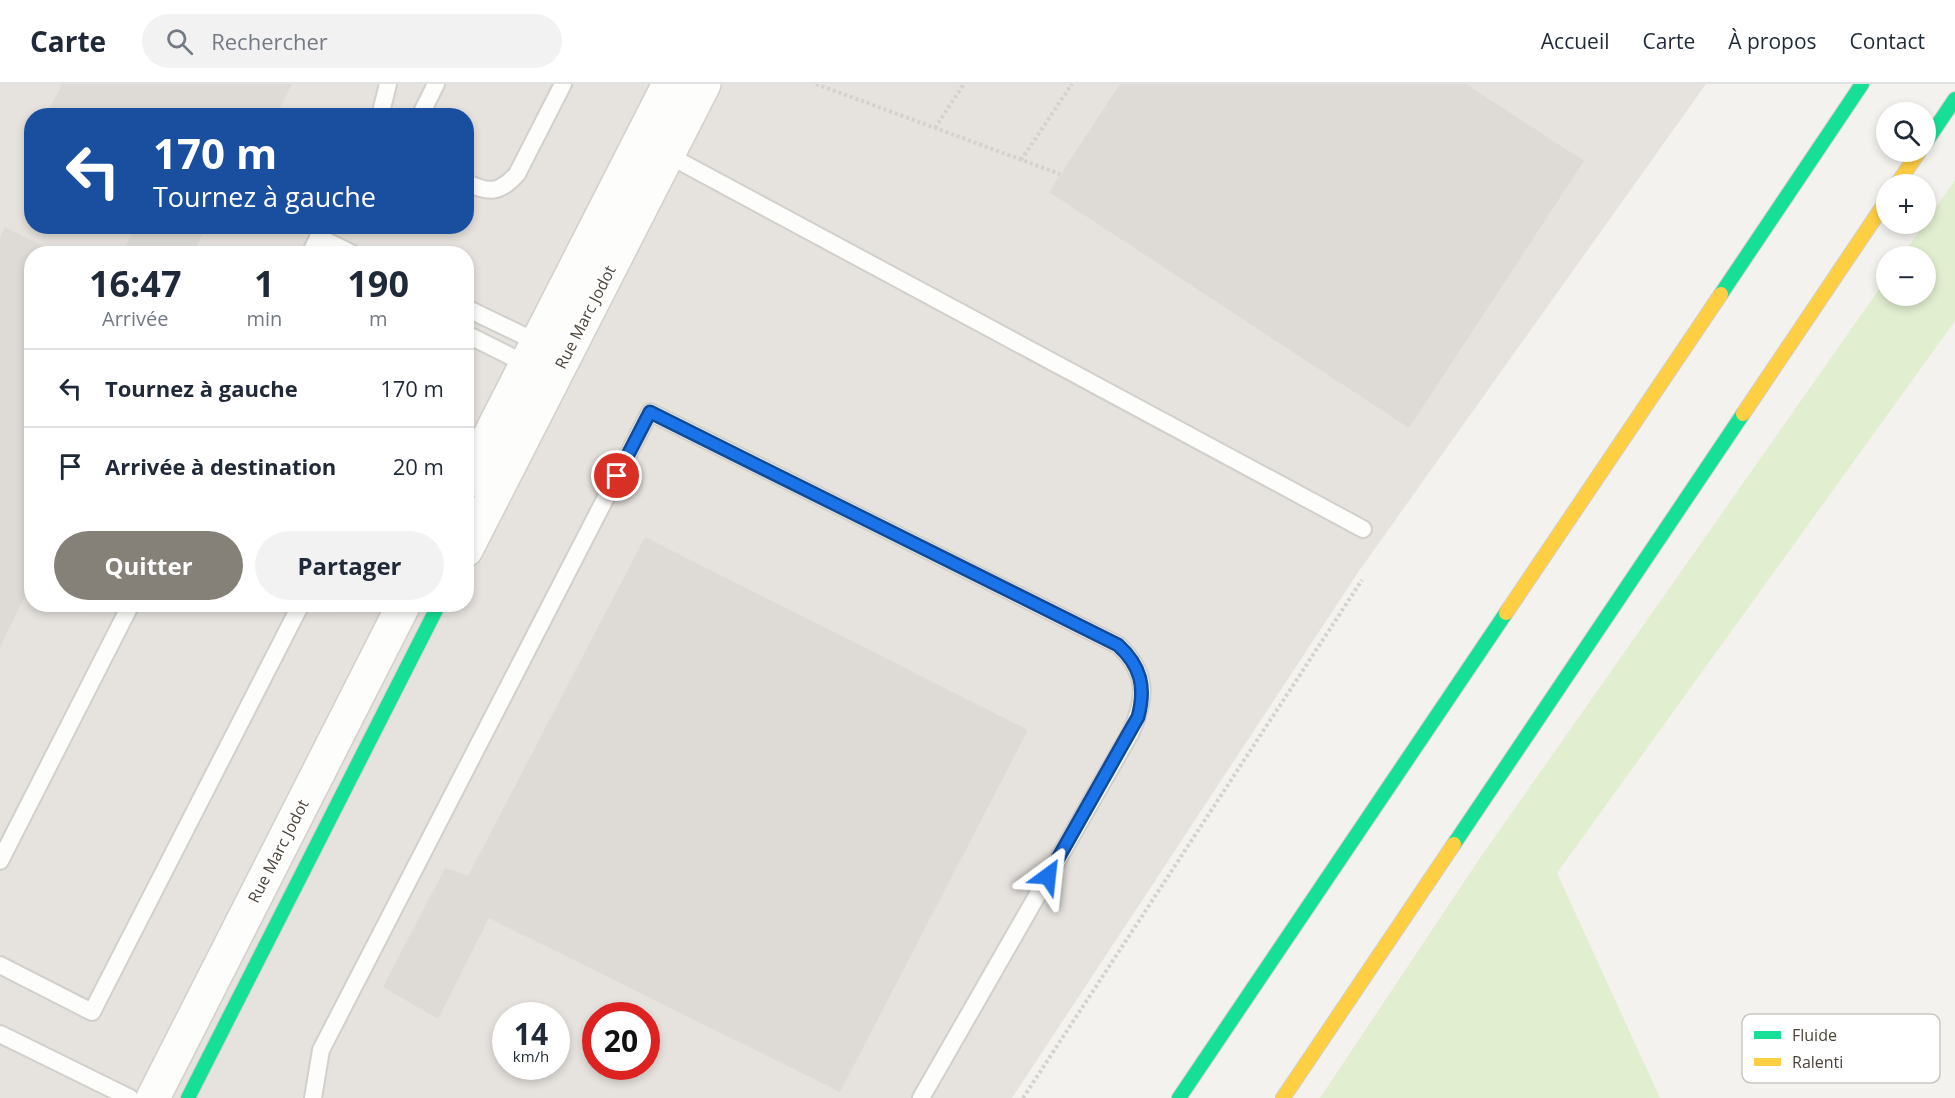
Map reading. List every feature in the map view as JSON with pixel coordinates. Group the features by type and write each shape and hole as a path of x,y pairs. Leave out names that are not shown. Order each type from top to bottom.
{"main road":[{"path":"1179,1098 1862,84"},
{"path":"1936,127 1955,99"},
{"path":"1283,1098 1876,216"},
{"name":"Rue Marc Jodot","path":"188,1098 435,612"}],"street":[{"name":"Rue Marc Jodot","path":"474,531 546,360 669,84"},
{"name":"Rue Marc Jodot","path":"474,470 546,360 668,154 704,84"},
{"name":"Rue Marc Jodot","path":"153,1098 400,612"}],"lane":[{"path":"382,108 388,84"},
{"path":"424,108 436,84"},
{"path":"474,186 479,189 496,190 510,182 517,174 563,84"},
{"path":"668,154 1363,529"},
{"path":"324,234 341,246"},
{"path":"474,313 546,360"},
{"path":"474,337 546,360"},
{"path":"313,1098 317,1063 321,1050 650,412 1118,645 1129,655 1136,666 1143,690 1138,717 1131,732 921,1098"},
{"path":"0,861 127,612"},
{"path":"0,965 92,1012 297,612"},
{"path":"0,1034 130,1098"}],"path":[{"path":"816,84 1060,174"},
{"path":"935,128 964,84"},
{"path":"1021,160 1072,84"},
{"path":"1023,1098 1362,580"}],"shaded area":[{"path":"0,84 1706,84 1359,571 1012,1098 0,1098"},
{"path":"840,84 931,84 902,107"},
{"path":"86,612 332,612 115,1045 96,1036 91,1045 0,1000 0,784"}],"green space":[{"path":"1955,180 1955,321 1557,873 1660,1098 1320,1098 1480,858 1876,294 1876,306 1936,306 1936,246 1909,246 1917,234 1936,234 1936,207"}],"building":[{"path":"62,84 292,84 280,108 50,108"},
{"path":"1120,84 1466,84 1584,161 1409,428 1049,192"},
{"path":"5,227 43,246 24,246 24,598 0,647 0,238"},
{"path":"131,234 202,234 197,246 126,246"},
{"path":"645,537 1028,730 840,1092 489,918 438,1019 383,987 445,868 468,876"}],"traffic: fast":[{"path":"1721,294 1862,84"},
{"path":"1936,127 1955,99"},
{"path":"1454,844 1743,414"},
{"path":"188,1098 435,612"},
{"path":"1179,1098 1506,613"}],"traffic: slow":[{"path":"1904,174 1912,162"},
{"path":"1743,414 1876,216"},
{"path":"1506,613 1721,294"},
{"path":"1283,1098 1454,844"}],"route":[{"path":"617,476 650,412 1118,645 1129,655 1136,666 1143,690 1138,717 1048,876"}]}
